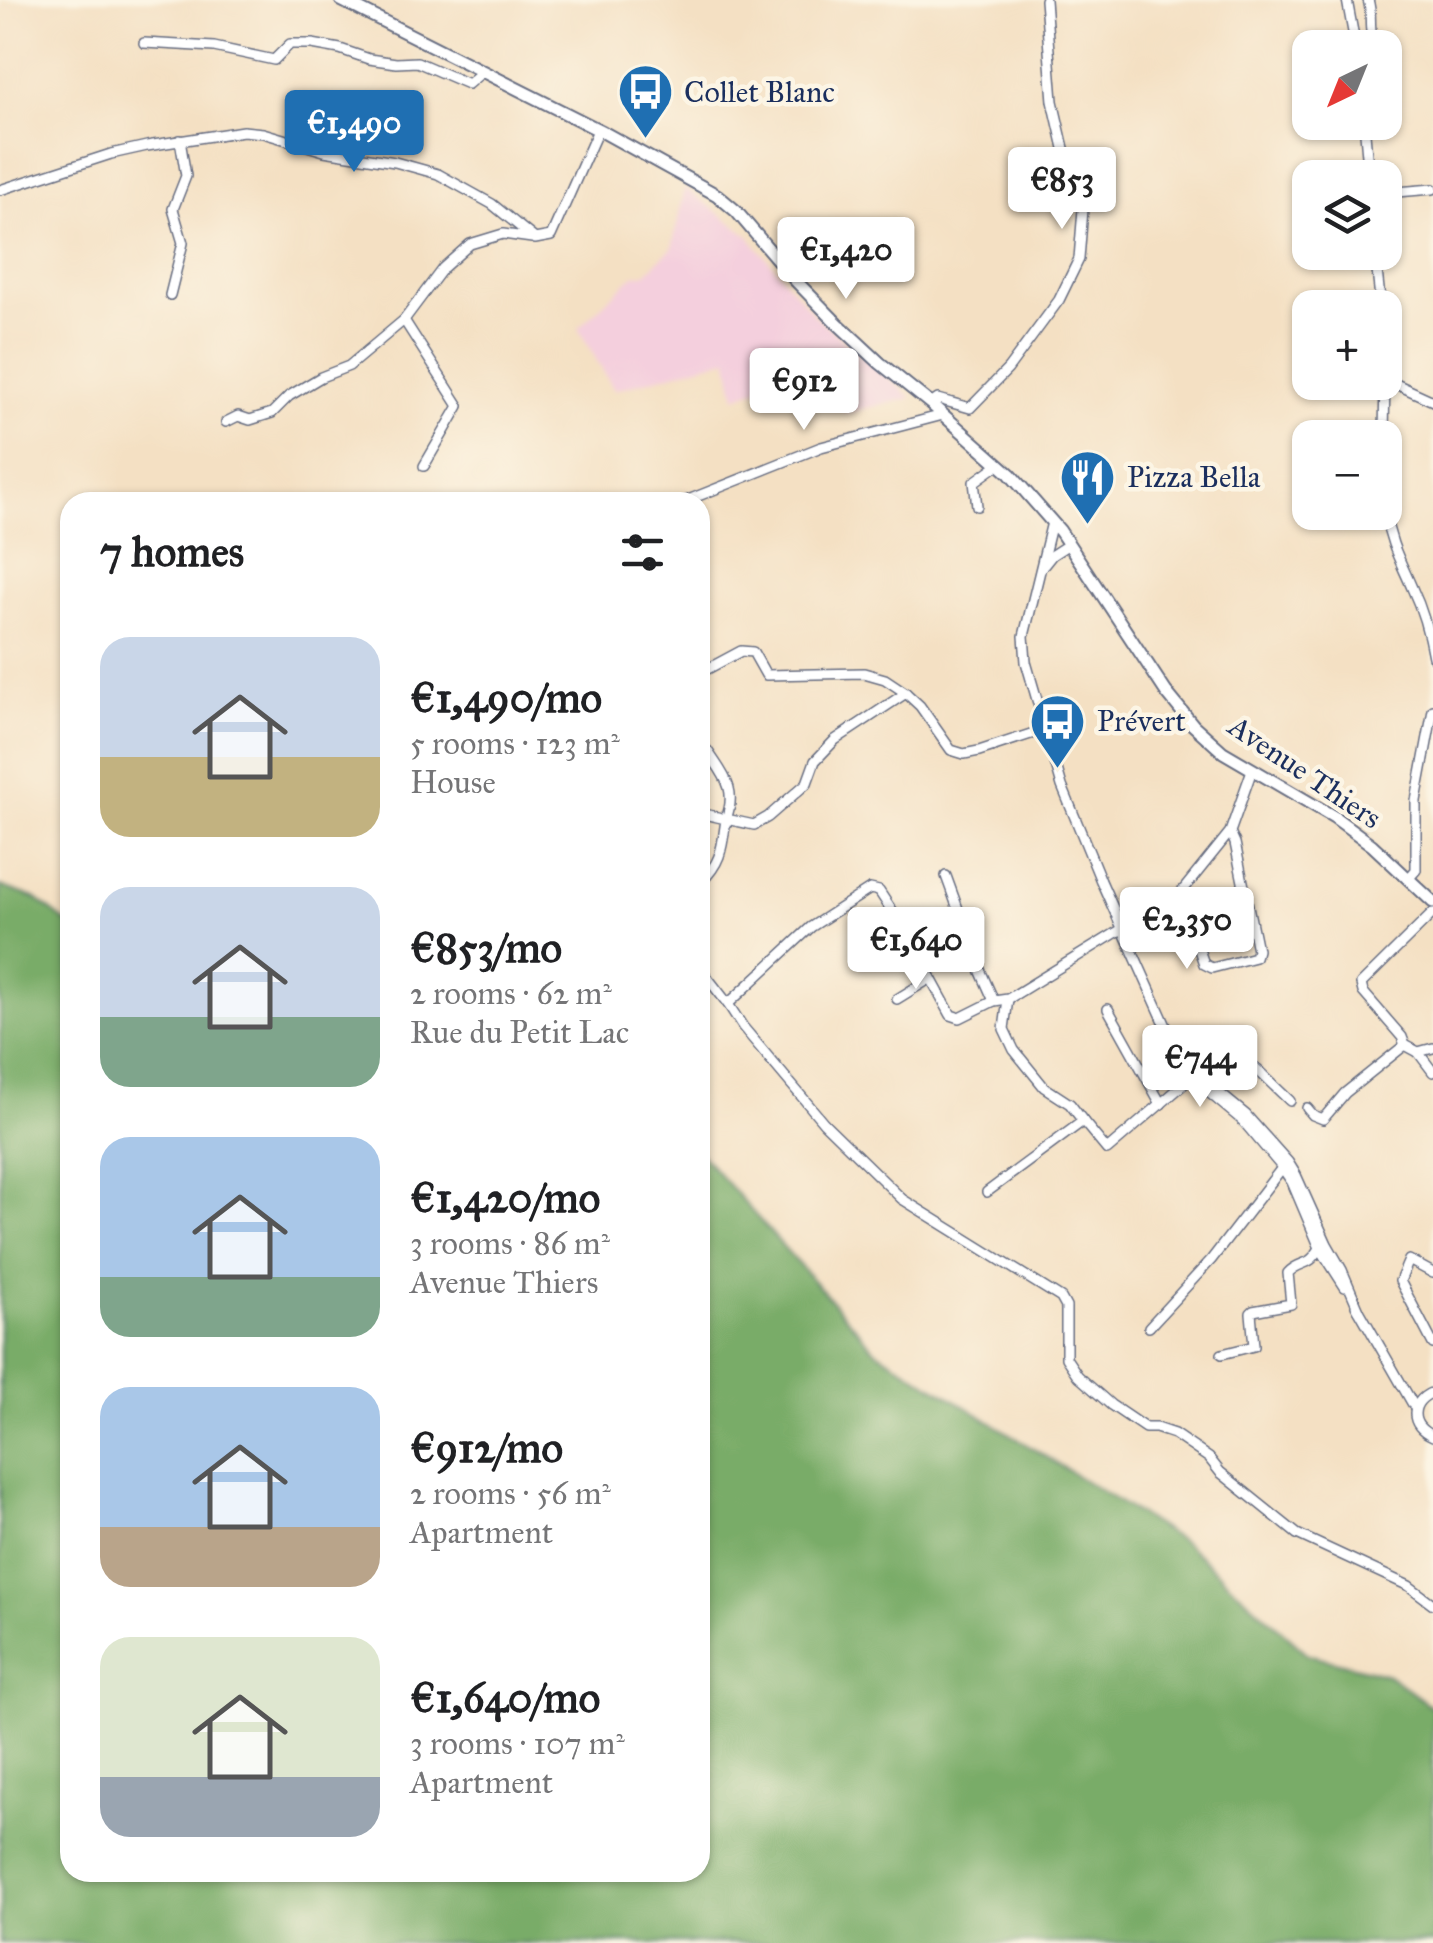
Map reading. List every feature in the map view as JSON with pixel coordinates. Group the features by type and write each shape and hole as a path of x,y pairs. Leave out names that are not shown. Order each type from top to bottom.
{"main road":[{"name":"Avenue Thiers","path":"341,0 598,130 736,210 836,322 998,464 1052,522 1166,692 1193,725 1224,752 1334,817 1433,902"}],"street":[{"path":"931,404 946,399 970,408 1008,369 1059,300 1079,260 1083,209 1078,178 1067,162 1052,101 1045,0"},
{"path":"1348,0 1353,30"},
{"path":"1368,0 1371,30"},
{"path":"144,43 214,47 274,60 290,44 312,44 369,59 417,62 468,84 482,72"},
{"path":"226,422 238,416 250,420 272,413 289,396 350,366 404,320 443,268 470,244 503,234 535,239 551,236 598,130"},
{"path":"0,190 111,154 242,131 438,174 492,204 535,239"},
{"path":"170,295 184,243 173,210 186,176 180,140"},
{"path":"1402,192 1433,190"},
{"path":"404,320 459,406 424,466"},
{"path":"1402,387 1433,401"},
{"path":"709,492 820,448 942,414"},
{"path":"977,506 974,482 998,464"},
{"path":"1052,522 1024,636 1026,662 1062,786 1120,930 1170,1037 1193,1075 1246,1115 1296,1175 1324,1246 1342,1270 1359,1310 1416,1408"},
{"path":"1388,530 1413,590 1433,657"},
{"path":"1042,567 1069,544"},
{"path":"710,668 741,651 753,652 766,675 864,673 885,679 920,706 950,750 964,754 1048,731"},
{"path":"710,815 754,825 768,817 806,784 816,762 835,740 906,692"},
{"path":"1409,878 1416,870 1416,801 1433,710"},
{"path":"710,755 731,788 722,847 710,874"},
{"path":"1230,832 1257,950 1255,957 1212,968 1204,964 1180,894 1230,832 1252,770"},
{"path":"946,876 994,1001"},
{"path":"728,1004 811,926 870,889 879,891 951,1014 960,1018 994,1001 1008,999 1120,930"},
{"path":"1433,913 1361,984 1363,992 1405,1044 1418,1052 1433,1072"},
{"path":"898,998 931,978"},
{"path":"710,981 742,1027 824,1123 902,1199 1061,1298 1066,1306 1066,1358 1078,1376 1100,1395 1146,1428 1174,1434 1209,1458 1220,1472 1297,1534 1409,1586 1433,1604"},
{"path":"1008,999 1004,1029 1014,1050 1044,1088 1070,1104 1107,1150 1193,1075 1200,1064 1246,1058 1290,1102"},
{"path":"1108,1009 1161,1104"},
{"path":"1307,1108 1323,1119 1345,1093 1405,1044"},
{"path":"1418,1052 1433,1048"},
{"path":"987,1192 1083,1120"},
{"path":"1148,1327 1211,1260 1284,1164"},
{"path":"1222,1354 1254,1346 1251,1313 1290,1304 1288,1273 1313,1260 1324,1246"},
{"path":"1433,1273 1410,1260 1400,1280 1433,1344"},
{"path":"1402,1385 1428,1394 1416,1408 1415,1416 1420,1428 1433,1437"}],"shaded area":[{"path":"685,188 747,234 815,316 912,398 845,413 811,368 736,397 728,358 614,390 578,328 634,275 646,273 672,248"}],"green space":[{"path":"0,886 35,898 60,917 60,1882 710,1882 710,1164 875,1350 1186,1544 1308,1654 1388,1675 1433,1708 1433,1943 0,1943"}],"place":[{"name":"Collet Blanc","path":"645,141"},
{"name":"Pizza Bella","path":"1088,526"},
{"name":"Prévert","path":"1058,770"}]}
